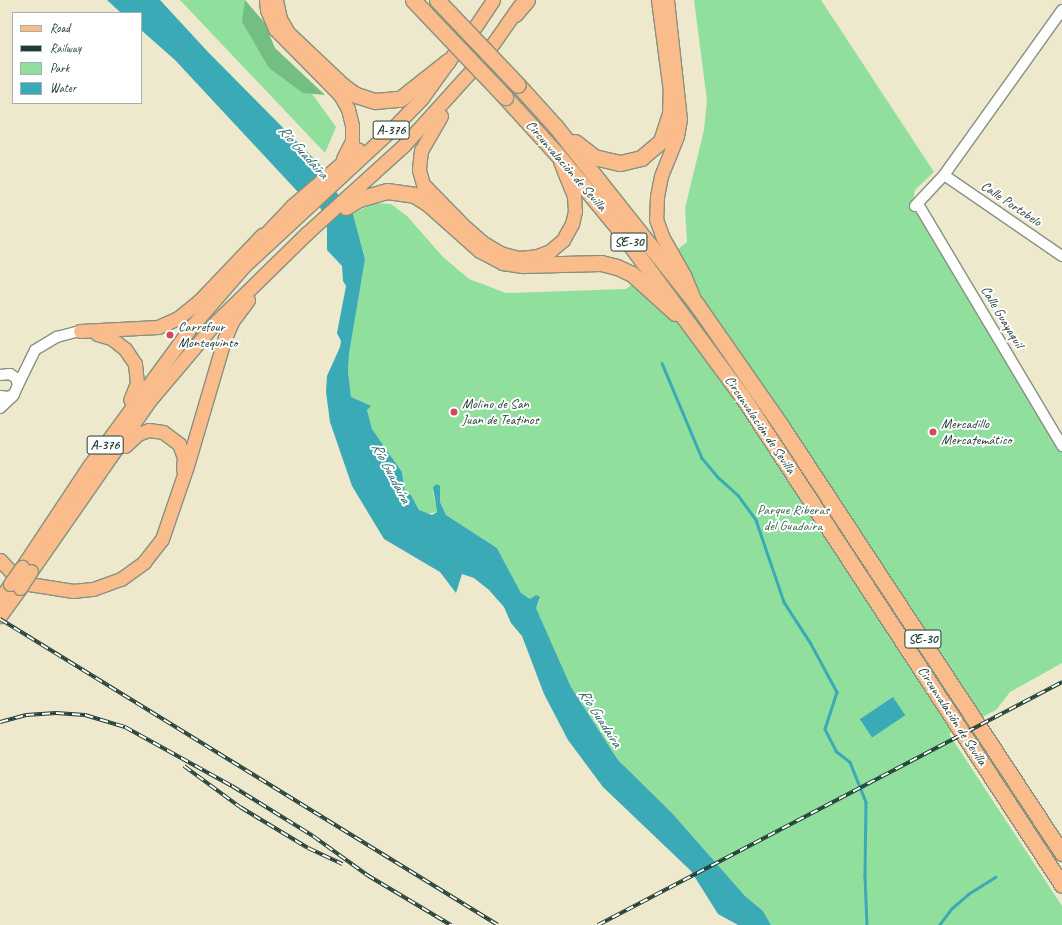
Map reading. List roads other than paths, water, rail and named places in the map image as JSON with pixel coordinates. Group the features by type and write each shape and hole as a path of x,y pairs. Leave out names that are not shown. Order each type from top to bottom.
{"highway":[{"path":"275,0 279,19 287,33 342,85 356,95 375,101 400,99 451,58"},
{"name":"Circunvalación de Sevilla","path":"413,0 556,153 618,228 698,334 742,396 1062,885"},
{"name":"Circunvalación de Sevilla","path":"436,0 518,85 556,127 696,305 782,427 1062,853"},
{"path":"514,14 527,0"},
{"path":"556,127 594,157 612,162 630,162 641,158 661,141 670,114 671,91 658,0"},
{"path":"353,199 387,191 414,195 432,207 480,250 503,262 523,266 601,263 617,267 632,274 698,334"}],"main road":[{"path":"266,0 267,10 275,29 340,95 348,109 352,125 352,141 343,168"},
{"path":"475,27 493,0"},
{"path":"492,45 523,0"},
{"path":"667,0 680,119 677,136 662,176 657,196 656,218 663,238 684,275 696,305"},
{"path":"85,331 158,326 178,318 200,300 271,227 296,209 343,168 418,94 431,85 451,58"},
{"name":"A-376","path":"1,614 15,586 27,569 84,496 168,378 240,296 309,235 353,199 481,60"},
{"path":"462,82 461,91 428,135 421,150 419,170 423,184 434,198 482,242 500,253 519,258 537,256 550,251 563,240 572,224 575,211 574,196 556,153"},
{"name":"A-376","path":"27,569 90,466 192,326 296,209"},
{"path":"192,326 211,295 271,227"},
{"path":"0,560 12,573 29,584 58,590 93,589 121,578 135,570 156,549 170,518 230,325 274,267"},
{"path":"85,331 111,338 125,350 135,364 137,383 133,396 90,466"},
{"path":"84,496 128,442 138,434 150,430 163,432 179,444 184,458 180,485"},
{"name":"A-376","path":"0,599 15,586"}],"street":[{"path":"944,175 1062,10"},
{"name":"Calle Guayaquil","path":"944,175 916,205 1061,444"},
{"name":"Calle Portobelo","path":"944,175 1062,256"},
{"path":"0,408 16,390 35,350 57,337 85,331"},
{"path":"0,375 10,374 16,378 16,390 9,397 0,396"}],"water":[{"name":"Río Guadaíra","path":"107,0 160,0 208,52 324,169 337,193 353,214 365,259 349,354 348,371 351,397 371,406 367,410 372,429 402,472 405,492 411,495 419,510 432,515 437,512 433,487 437,484 440,486 440,502 446,515 497,548 521,593 530,599 536,595 540,597 536,608 571,687 618,760 672,813 745,896 763,911 771,925 738,925 718,914 691,871 603,787 568,740 544,694 522,636 511,623 504,607 489,590 474,578 462,574 456,593 440,572 384,539 352,486 330,422 326,392 327,376 340,347 341,341 337,333 346,286 343,281 342,266 327,250 327,220 318,204 297,191 175,60 142,31 142,12 120,12"},
{"path":"893,697 905,715 872,738 860,719"}],"waterway":[{"path":"662,363 702,458 719,478 738,495 756,520 784,602 810,642 837,692 825,729 836,751 850,762 866,802 865,876 867,925"},
{"path":"939,925 951,909 968,894 995,877"}],"railway":[{"path":"0,619 498,925"},
{"path":"598,925 1062,682"},
{"path":"0,722 26,715 56,713 85,715 125,727 232,786 313,836 367,875 451,925"},
{"path":"184,766 240,807 308,848 342,864"}],"place":[{"name":"Carrefour Montequinto","path":"170,335"},
{"name":"Molino de San Juan de Teatinos","path":"454,412"},
{"name":"Mercadillo Mercatemático","path":"933,432"}],"park label":[{"name":"Parque Riberas del Guadaira","path":"793,518"}]}
